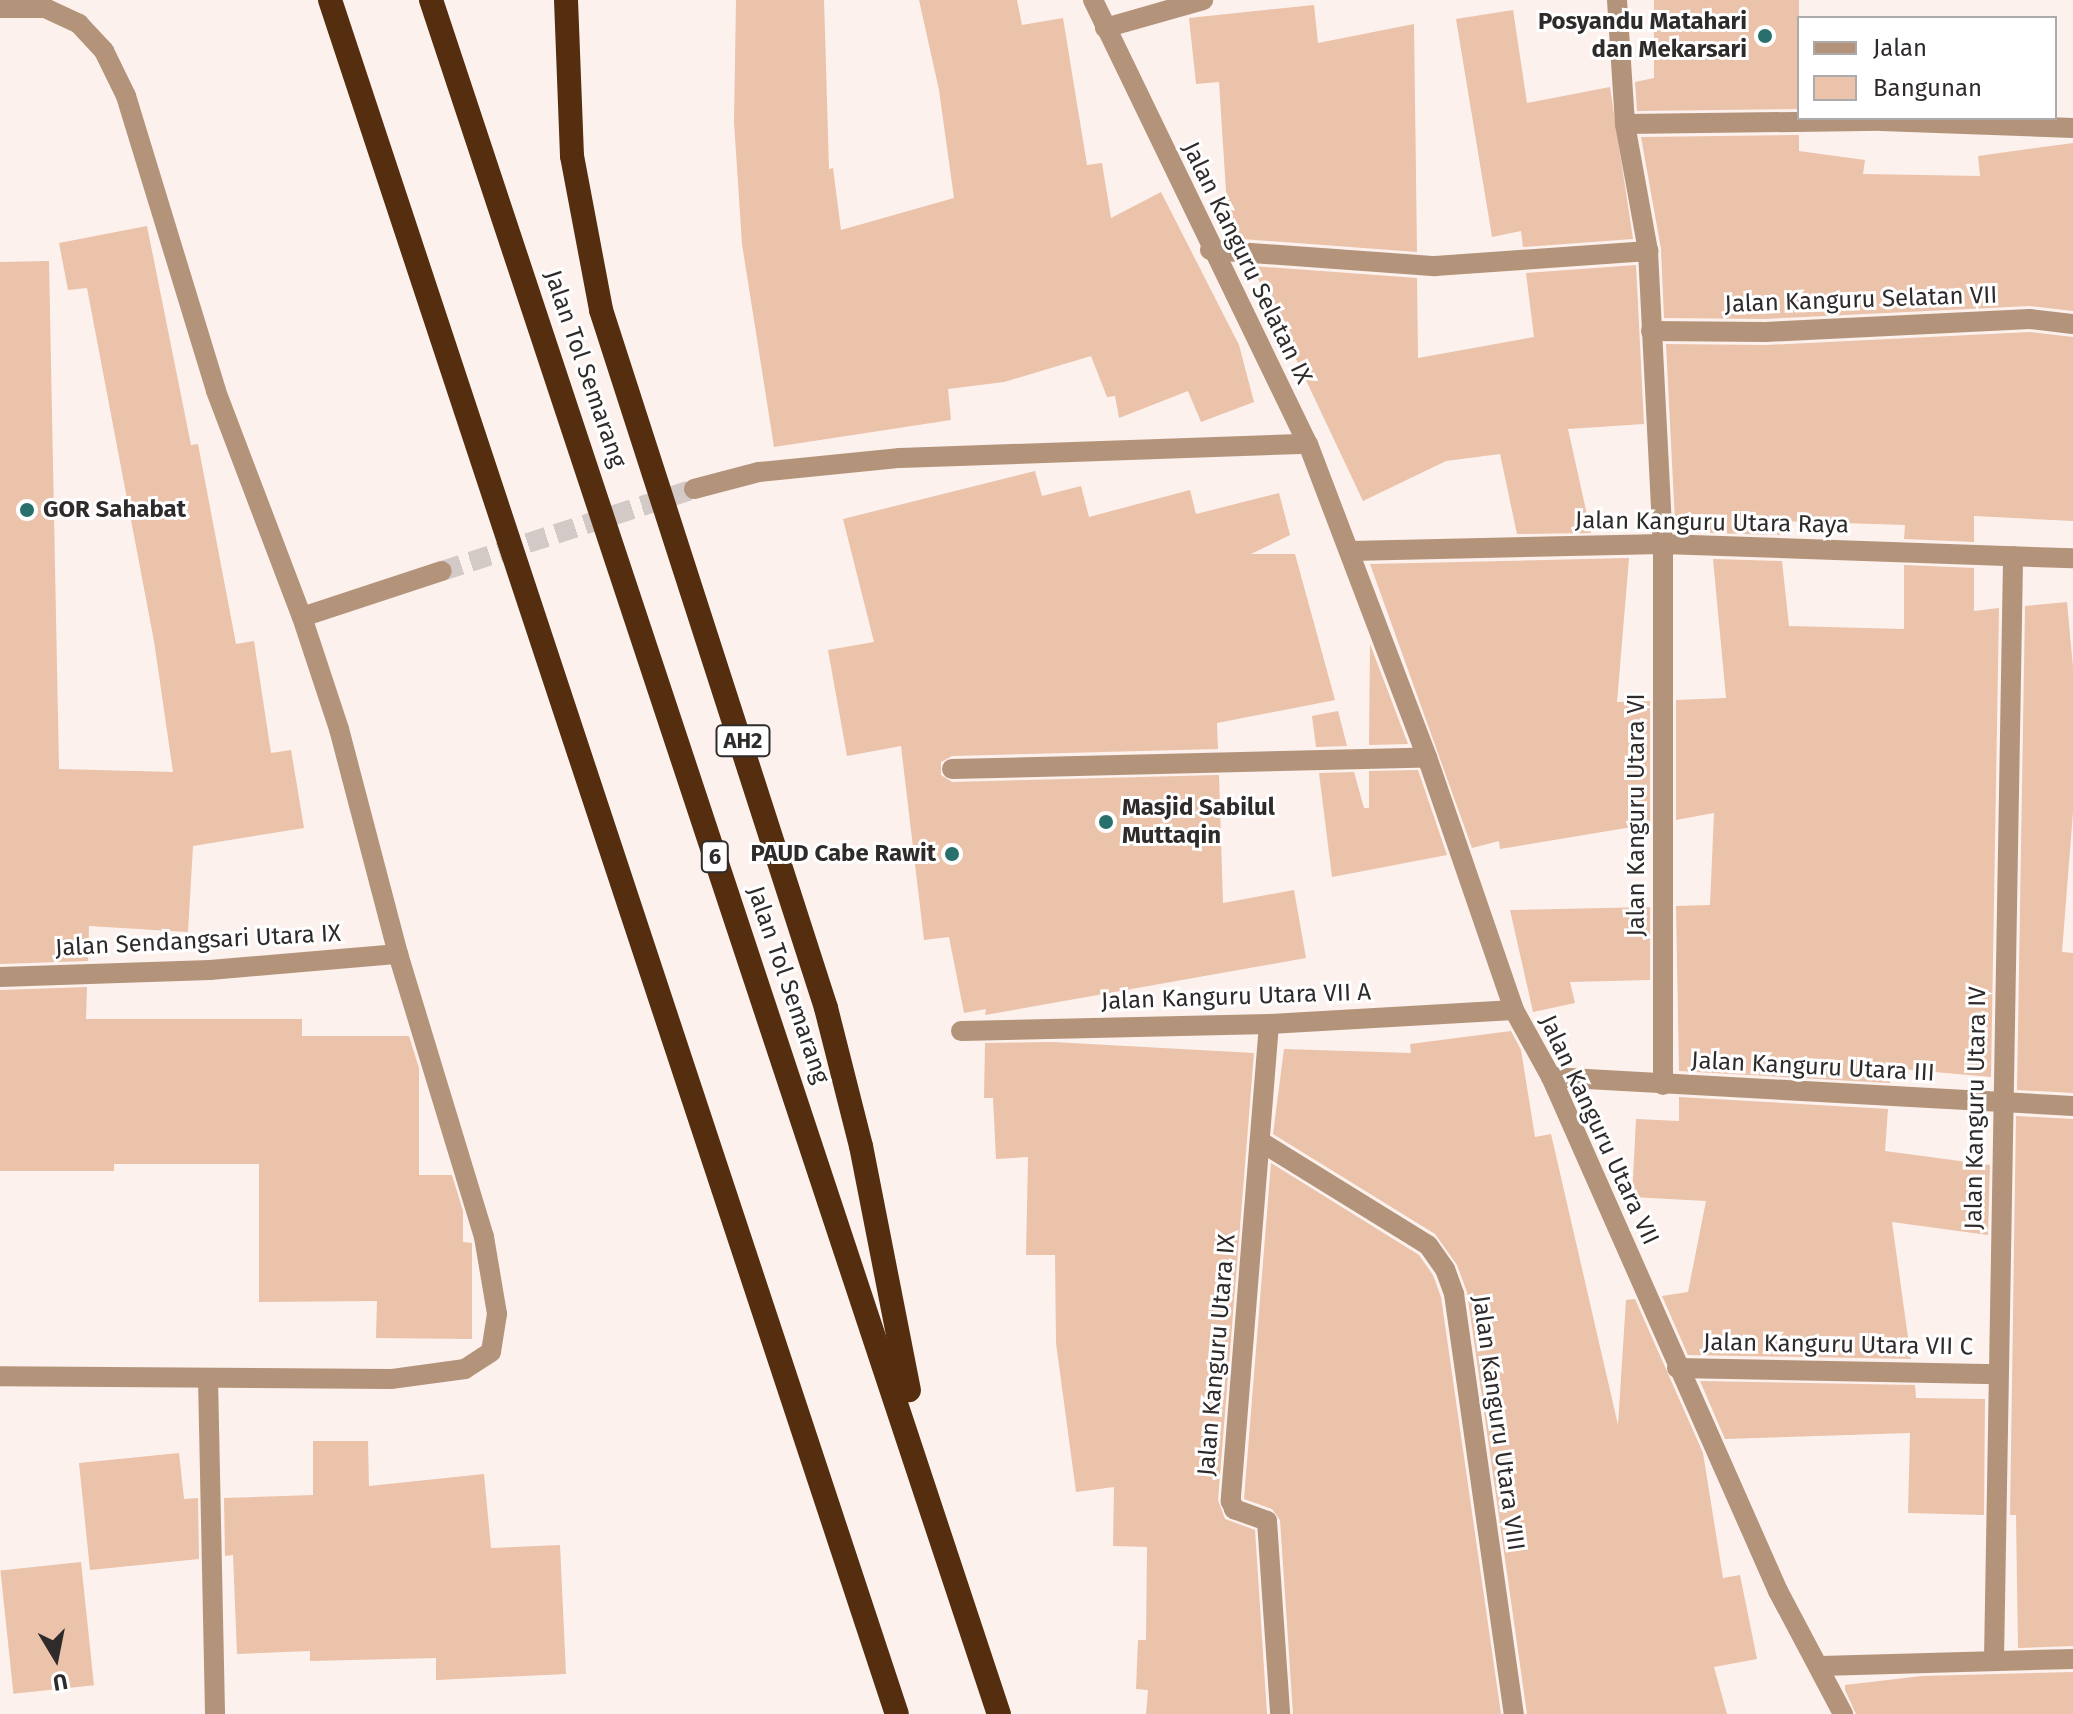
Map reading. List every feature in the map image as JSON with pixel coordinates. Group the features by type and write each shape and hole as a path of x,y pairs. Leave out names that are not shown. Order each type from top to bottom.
{"highway":[{"path":"330,0 897,1714"},
{"name":"Jalan Tol Semarang","path":"431,0 927,1484 999,1714"},
{"name":"AH2","path":"566,0 572,156 601,310 826,1008 861,1146 927,1484"}],"street":[{"name":"Jalan Kanguru Selatan IX","path":"1093,0 1210,250 1308,444 1350,551"},
{"path":"1105,28 1203,0"},
{"name":"Jalan Kanguru Utara VI","path":"1617,0 1625,124 1648,251 1663,544 1663,1085"},
{"path":"0,8 45,8 79,24 104,51 126,96 216,391 302,617 339,729 398,954 484,1237 497,1314 491,1352 465,1369 391,1379 0,1376"},
{"path":"1625,124 1881,121 2073,128"},
{"path":"1210,250 1435,266 1648,251"},
{"name":"Jalan Kanguru Selatan VII","path":"1651,331 1765,332 2030,319 2073,324"},
{"path":"694,489 759,472 900,458 1308,444"},
{"name":"Jalan Kanguru Utara Raya","path":"1350,551 1663,544 2073,558"},
{"name":"Jalan Kanguru Utara VII","path":"1350,551 1427,757 1514,1010 1551,1077 1778,1591 1821,1666 1843,1714"},
{"name":"Jalan Kanguru Utara IV","path":"1994,1660 2013,556"},
{"path":"302,617 442,571"},
{"path":"952,769 1427,757"},
{"name":"Jalan Sendangsari Utara IX","path":"0,977 210,970 398,954"},
{"name":"Jalan Kanguru Utara VII A","path":"961,1031 1269,1024 1514,1010"},
{"name":"Jalan Kanguru Utara IX","path":"1269,1024 1231,1501 1234,1509 1267,1521 1280,1714"},
{"name":"Jalan Kanguru Utara III","path":"1551,1077 2073,1106"},
{"name":"Jalan Kanguru Utara VIII","path":"1261,1142 1428,1245 1445,1269 1454,1294 1514,1714"},
{"name":"Jalan Kanguru Utara VII C","path":"1677,1368 1998,1374"},
{"path":"208,1378 215,1714"},
{"path":"1821,1666 2073,1659"}],"building":[{"path":"736,0 824,0 829,169 833,168 841,230 954,198 939,90 919,0 1017,0 1022,25 1063,18 1087,165 1102,163 1111,218 1161,192 1239,345 1254,402 1201,422 1188,391 1119,418 1115,396 1107,397 1091,356 1004,382 948,389 951,420 774,447 742,244 734,122"},
{"path":"1654,0 1799,0 1797,109 1637,111 1635,82 1654,78"},
{"path":"1314,5 1318,43 1414,24 1417,252 1229,238 1219,82 1196,84 1189,18"},
{"path":"1513,10 1527,103 1610,87 1633,239 1523,247 1521,231 1492,237 1456,19"},
{"path":"1799,135 1799,151 1865,160 1863,174 1980,176 1978,156 2073,143 2073,311 2029,306 1765,319 1664,318 1661,249 1641,137"},
{"path":"147,226 191,445 198,444 236,644 254,641 271,753 291,750 304,828 193,846 188,932 89,926 88,961 0,964 0,262 49,261 59,769 173,772 154,641 87,288 68,290 59,243"},
{"path":"1636,265 1644,424 1568,429 1591,533 1517,534 1500,454 1446,461 1363,501 1252,266 1417,278 1418,358 1534,337 1526,273"},
{"path":"2030,332 2073,337 2073,521 1974,516 1974,542 1904,539 1905,525 1779,521 1780,535 1710,533 1709,519 1675,522 1666,344 1766,345"},
{"path":"1035,471 1042,496 1081,486 1089,517 1190,490 1196,514 1279,493 1290,535 1251,554 1295,554 1335,700 1217,723 1218,749 952,756 941,762 941,775 952,782 1219,775 1223,903 1294,890 1306,958 985,1015 986,1009 964,1013 949,937 924,940 901,746 847,756 828,650 874,642 843,519"},
{"path":"1629,558 1617,702 1650,701 1650,824 1500,849 1499,841 1472,848 1370,564"},
{"path":"1713,559 1782,561 1789,626 1904,629 1904,565 1974,568 1974,611 1999,608 1991,1077 1890,1068 1890,1083 1679,1071 1676,906 1710,905 1714,813 1676,820 1676,700 1726,698"},
{"path":"2067,602 2073,667 2073,812 2062,952 2073,953 2073,1093 2017,1090 2025,606"},
{"path":"1370,644 1408,744 1369,745"},
{"path":"1338,711 1347,746 1316,747 1312,716"},
{"path":"1418,770 1447,855 1332,877 1319,773 1354,772 1364,808 1369,808 1369,771"},
{"path":"1650,907 1650,980 1570,982 1575,1003 1533,1012 1510,910"},
{"path":"87,987 86,1019 302,1019 302,1036 409,1036 419,1068 419,1175 452,1175 463,1211 463,1242 472,1243 472,1339 376,1338 377,1301 259,1302 259,1164 114,1164 114,1171 0,1171 0,990"},
{"path":"1511,1031 1521,1050 1535,1137 1551,1134 1618,1425 1626,1300 1635,1299 1703,1453 1723,1578 1740,1575 1757,1659 1714,1667 1727,1714 1527,1714 1467,1292 1457,1265 1435,1234 1273,1134 1284,1049 1411,1053 1410,1044"},
{"path":"1053,1042 1254,1053 1218,1500 1225,1519 1255,1530 1267,1714 1146,1714 1148,1690 1136,1689 1138,1640 1146,1640 1147,1547 1113,1546 1114,1487 1076,1492 1056,1343 1055,1255 1026,1255 1028,1157 996,1159 993,1098 984,1098 985,1043"},
{"path":"1679,1097 1888,1109 1885,1151 1990,1165 1988,1235 1892,1222 1911,1359 1688,1355 1662,1296 1688,1292 1706,1201 1632,1197 1636,1119 1679,1121"},
{"path":"2016,1116 2073,1119 2073,1646 2018,1648 2016,1515 2010,1515"},
{"path":"1271,1163 1419,1255 1433,1275 1441,1297 1501,1714 1293,1714 1280,1520 1272,1509 1244,1499"},
{"path":"1700,1381 1915,1385 1916,1398 1985,1399 1984,1515 1908,1513 1910,1433 1725,1439"},
{"path":"313,1441 368,1441 369,1486 484,1474 491,1548 560,1545 566,1674 436,1680 436,1658 310,1661 310,1651 237,1654 233,1555 225,1556 224,1498 313,1495"},
{"path":"179,1453 184,1499 198,1498 199,1559 90,1570 79,1463"},
{"path":"81,1562 94,1685 13,1694 0,1570"},
{"path":"2073,1672 2073,1714 1856,1714 1845,1690 1845,1685 1922,1676"}],"tunnel":[{"path":"442,571 694,489"}],"place":[{"name":"Posyandu Matahari dan Mekarsari","path":"1765,36"},
{"name":"GOR Sahabat","path":"27,510"},
{"name":"Masjid Sabilul Muttaqin","path":"1106,822"},
{"name":"PAUD Cabe Rawit","path":"952,854"}]}
